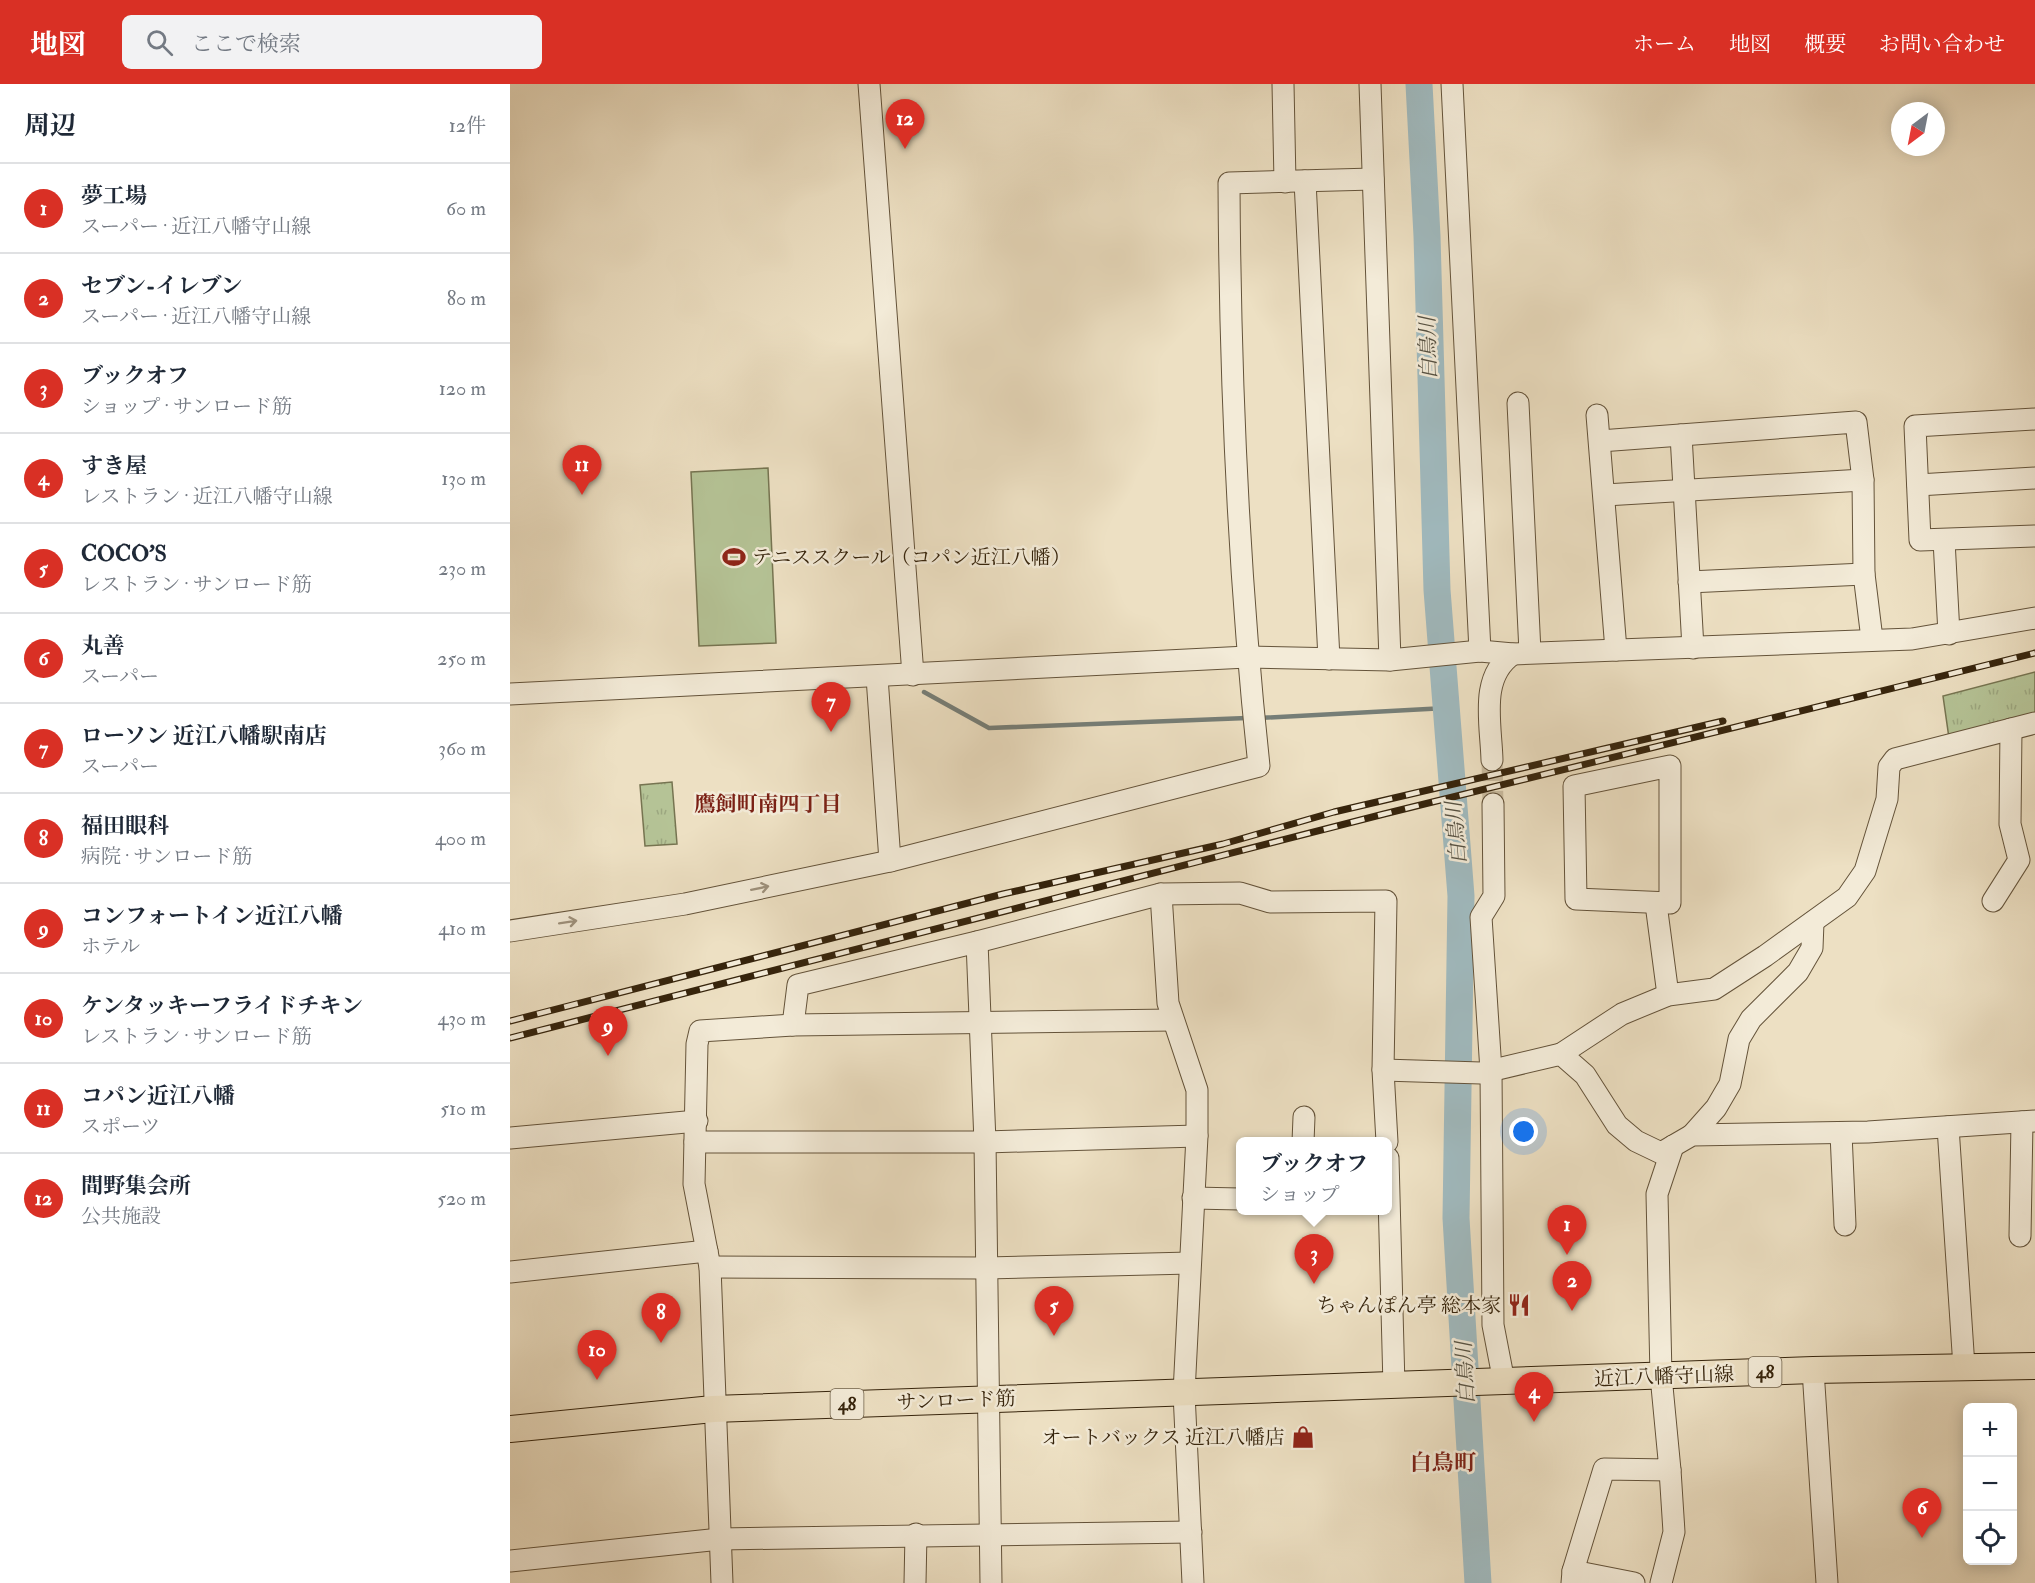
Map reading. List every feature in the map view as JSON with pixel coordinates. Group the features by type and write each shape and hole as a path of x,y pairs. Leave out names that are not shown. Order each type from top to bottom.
{"main road":[{"name":"近江八幡守山線","path":"1398,1385 1813,1370 2035,1366"},
{"name":"サンロード筋","path":"510,1429 713,1409 1398,1385"}],"street":[{"path":"869,84 913,675"},
{"path":"1283,84 1295,182 1329,659"},
{"path":"1370,84 1390,660"},
{"path":"1452,84 1480,651"},
{"path":"510,931 685,904 890,861 1259,766 1247,657 1229,337 1228,183 1373,179"},
{"path":"1518,404 1521,653"},
{"path":"1597,415 1616,650"},
{"path":"2035,419 1915,426 1920,540 2035,536"},
{"path":"1600,441 1856,423 1863,480 1864,574 1872,639"},
{"path":"1681,435 1693,648"},
{"path":"1918,485 2035,478"},
{"path":"1605,495 1863,480"},
{"path":"1944,540 1949,634"},
{"path":"1689,582 1864,574"},
{"path":"510,694 1247,657 1390,660 1480,651 1521,653 1911,639 2035,618"},
{"path":"1492,759 1489,684 1502,661 1521,653"},
{"path":"878,677 890,861"},
{"path":"1383,1070 1486,1072 1561,1054 1622,1014 1668,995 1714,989 1847,897 1865,871 1887,799 1889,767 1895,759 2035,723"},
{"path":"1993,901 2019,860 2010,824 2011,729"},
{"path":"1670,766 1670,903 1656,904 1576,899 1574,786 1670,766"},
{"path":"1493,804 1494,896 1481,918 1493,1325 1499,1382"},
{"path":"793,1025 798,985 977,942 1161,894 1240,892 1270,902 1386,901 1383,1070 1387,1137"},
{"path":"1161,894 1168,1003 1197,1090 1197,1136 1184,1392 1193,1583"},
{"path":"1656,904 1668,995"},
{"path":"1561,1054 1585,1076 1617,1125 1636,1141 1661,1153 1692,1135 1716,1108 1730,1084 1739,1039 1751,1019 1798,972 1812,948 1813,922"},
{"path":"977,942 985,1142 991,1583"},
{"path":"722,1583 708,1259 694,1184 697,1044 700,1031 793,1025 1173,1020"},
{"path":"1303,1137 1304,1117"},
{"path":"510,1138 697,1121"},
{"path":"1692,1135 1841,1133 2028,1121 2020,1236"},
{"path":"1948,1127 1964,1367"},
{"path":"1841,1133 1845,1225"},
{"path":"695,1142 985,1142 1197,1136"},
{"path":"1661,1583 1674,1532 1661,1376 1657,1194 1673,1146"},
{"path":"1193,1198 1236,1199"},
{"path":"1391,1215 1398,1385"},
{"path":"510,1272 708,1259 986,1268 1190,1263"},
{"path":"1813,1370 1827,1583"},
{"path":"1634,1583 1572,1577 1604,1469 1670,1470"},
{"path":"510,1561 720,1539 916,1534 992,1536 1191,1532"},
{"path":"915,1583 916,1534"}],"green space":[{"name":"テニススクール（コパン近江八幡）","path":"768,468 776,643 699,646 691,472"},
{"path":"2035,672 2035,715 1949,738 1943,696"},
{"path":"672,782 677,844 645,846 640,785"}],"waterway":[{"name":"白鳥川","path":"1419,84 1427,236 1437,590 1461,896 1456,1218 1478,1583"},
{"path":"924,692 989,728 1247,718"},
{"path":"1259,718 1446,708"}],"tunnel":[{"path":"1492,760 1493,804"}],"railway":[{"path":"510,1038 1384,814 2035,653"},
{"path":"510,1021 1003,894 1223,844 1334,812 1723,721"}],"place":[{"name":"間野集会所","path":"905,149"},
{"name":"コパン近江八幡","path":"582,495"},
{"name":"テニススクール（コパン近江八幡）","path":"734,557"},
{"name":"ローソン 近江八幡駅南店","path":"831,732"},
{"name":"コンフォートイン近江八幡","path":"608,1056"},
{"name":"夢工場","path":"1567,1255"},
{"name":"ブックオフ","path":"1314,1284"},
{"name":"ちゃんぽん亭 総本家","path":"1519,1305"},
{"name":"セブン-イレブン","path":"1572,1311"},
{"name":"COCO'S","path":"1054,1336"},
{"name":"福田眼科","path":"661,1343"},
{"name":"ケンタッキーフライドチキン","path":"597,1380"},
{"name":"すき屋","path":"1534,1422"},
{"name":"オートバックス 近江八幡店","path":"1303,1437"},
{"name":"丸善","path":"1922,1538"}],"district":[{"name":"鷹飼町南四丁目","path":"768,804"},
{"name":"白鳥町","path":"1443,1462"}]}
